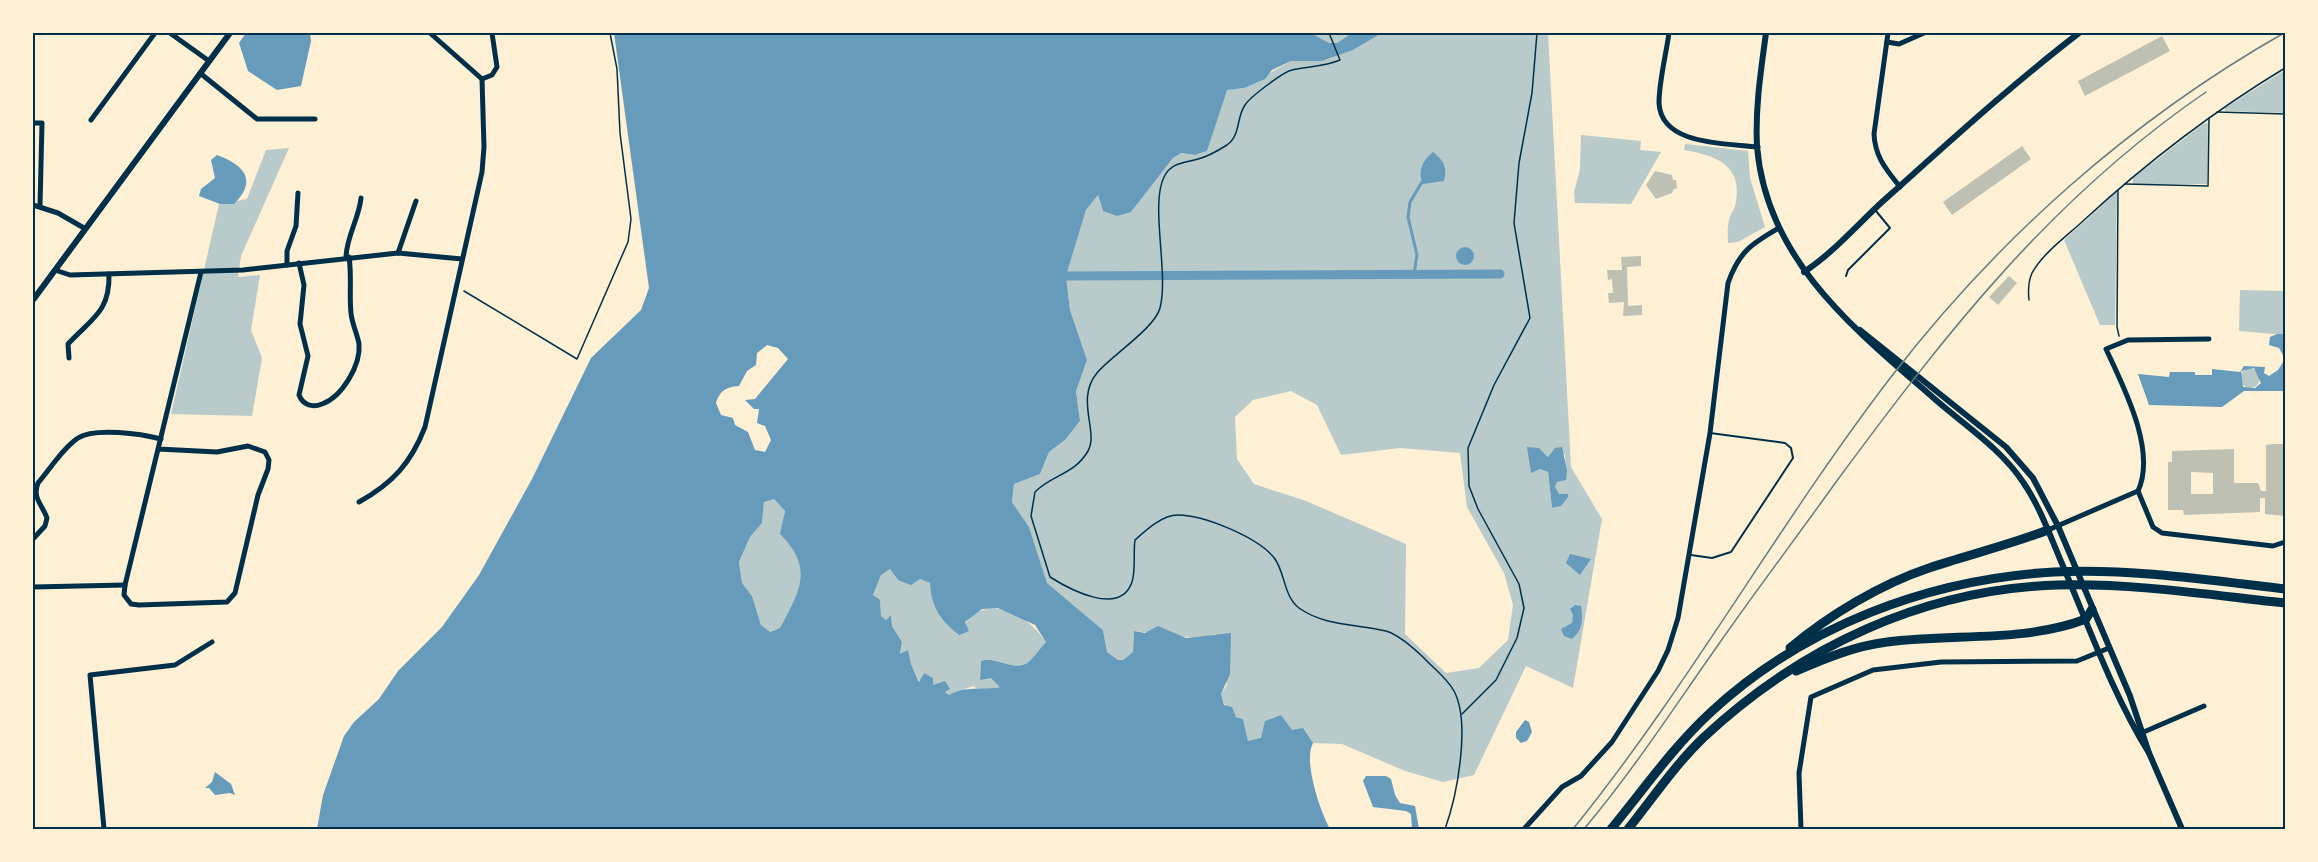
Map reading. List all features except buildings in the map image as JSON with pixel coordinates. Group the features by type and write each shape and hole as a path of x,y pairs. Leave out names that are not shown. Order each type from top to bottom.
{"highway":[{"path":"1611,829 1671,753 1712,711 1809,632 1880,589 1927,568 2048,531"},
{"path":"1774,662 1822,635 1871,612 1929,592 2009,576 2056,572 2126,573 2285,589"},
{"path":"1628,829 1702,739 1762,688 1818,652 1877,623 1972,595 2062,585 2125,588 2285,603"},
{"path":"1762,688 1824,658 1854,648 1916,639 2014,635 2086,619 2092,608"}],"street":[{"path":"91,120 155,33"},
{"path":"170,33 209,61"},
{"path":"33,300 230,33"},
{"path":"359,502 383,489 397,476 417,448 425,427 483,165 482,79 430,33"},
{"path":"482,79 492,75 497,67 492,33"},
{"path":"1669,33 1659,102 1666,123 1684,137 1758,147"},
{"path":"1766,33 1757,121 1758,147 1765,188 1779,228 1804,272 1847,321 1937,390 2020,461 2040,489 2109,648 2149,753 2182,829"},
{"path":"1888,33 1874,134 1875,149 1880,162 1900,186"},
{"path":"1887,42 1899,44 1923,33"},
{"path":"1804,272 1819,263 1900,186 2014,85 2079,33"},
{"path":"200,73 257,119 315,119"},
{"path":"33,123 42,123 40,206"},
{"path":"286,265 287,251 296,226 298,193"},
{"path":"299,263 304,285 300,324 308,356 299,395 304,403 315,406 329,401 343,388 358,356 358,342 351,313 352,280 346,248 359,215 361,198"},
{"path":"398,253 416,201"},
{"path":"33,204 84,228"},
{"path":"1524,829 1562,787 1581,776 1598,758 1658,671 1678,618 1710,433 1728,283 1735,262 1748,247 1779,228"},
{"path":"55,270 70,275 201,272 398,253 462,259"},
{"path":"158,449 217,452 248,446 258,447 265,452 269,460 232,598 221,604 139,605 131,604 124,595 125,585 158,449 161,439 201,272"},
{"path":"69,358 68,344 106,303 109,294 109,274"},
{"path":"2048,531 2138,491 2143,480 2143,457 2136,414 2106,349 2128,340 2209,339"},
{"path":"1881,349 2012,468 2028,490 2100,651 2141,733"},
{"path":"33,539 45,526 47,518 36,500 35,491 38,483 76,439 90,434 139,433 161,439"},
{"path":"2138,491 2153,527 2162,533 2273,546 2285,542"},
{"path":"33,587 125,585"},
{"path":"104,829 90,675 175,665 212,642"},
{"path":"1801,829 1799,773 1811,697 1873,670 1941,662 2077,661 2109,648"},
{"path":"2141,733 2204,706"}],"lane":[{"path":"1846,276 1848,270 1890,228 1875,209"},
{"path":"1689,554 1712,558 1731,552 1793,458 1791,448 1785,443 1710,433"}],"path":[{"path":"455,285 577,359 628,242 631,219 620,133 617,69 610,33"},
{"path":"1329,33 1340,60 1326,66 1290,70 1243,107 1235,137 1227,145 1198,159 1182,161 1168,171 1163,178 1159,196 1162,268 1159,310 1140,333 1097,373 1087,389 1090,449 1075,469 1055,477 1035,492 1031,516 1050,577 1093,596 1106,600 1116,598 1130,588 1133,578 1135,540 1152,525 1176,515 1203,519 1261,544 1276,560 1290,597 1297,607 1329,621 1389,632 1412,647 1442,675 1454,691 1461,714 1458,792 1445,829"},
{"path":"1461,714 1475,704 1496,680 1517,638 1524,608 1519,584 1478,509 1469,486 1468,448 1494,385 1530,318 1514,224 1519,163 1532,93 1537,33"},
{"path":"2029,300 2028,286 2033,271 2058,244 2118,189 2209,117 2285,68"},
{"path":"2217,112 2285,114"},
{"path":"2124,184 2208,186 2209,117"},
{"path":"2118,189 2117,327 2121,342"}],"shaded area":[{"path":"1311,33 1352,33 1337,43 1329,43"},
{"path":"1382,33 1548,33 1571,467 1602,519 1573,688 1526,666 1474,775 1443,782 1405,771 1342,744 1313,743 1308,736 1248,741 1243,719 1231,713 1222,698 1221,694 1227,685 1216,634 1186,637 1134,631 1133,652 1123,660 1118,660 1107,652 1103,630 1047,583 1029,527 1012,502 1014,484 1040,474 1049,452 1065,440 1080,421 1076,391 1087,360 1070,310 1066,276 1086,210 1098,195 1103,211 1131,212 1173,158 1181,153 1195,155 1207,151 1226,90 1244,88 1291,61 1322,61 1353,50","holes":["1291,391 1317,405 1341,455 1400,448 1460,453 1467,507 1504,573 1513,605 1508,640 1479,668 1446,673 1405,634 1406,544 1306,501 1254,484 1237,459 1235,417 1253,400","1528,447 1543,452 1548,457 1555,448 1565,455 1566,479 1557,482 1555,487 1561,506 1552,508 1548,472 1540,469 1531,472"]},
{"path":"2285,70 2285,113 2225,111 2225,108"},
{"path":"2208,123 2207,184 2133,184 2133,178 2203,124"},
{"path":"1581,135 1641,141 1640,150 1661,152 1631,204 1575,203 1574,192 1580,169"},
{"path":"1685,144 1748,151 1750,178 1765,227 1738,242 1728,243 1728,223 1736,202 1735,179 1731,170 1724,164 1706,155 1684,150"},
{"path":"289,148 241,256 238,277 260,275 251,330 262,358 252,416 171,414 219,204 247,199 266,150"},
{"path":"2117,192 2115,325 2100,325 2064,240"},
{"path":"2240,290 2285,291 2285,335 2239,331"},
{"path":"2246,368 2254,368 2260,374 2260,382 2254,388 2246,388 2240,382 2240,374"},
{"path":"774,499 785,511 781,535 798,559 801,570 798,591 793,603 780,628 770,632 761,625 752,596 742,583 739,562 750,537 762,523 764,501"},
{"path":"890,569 898,580 920,579 930,583 932,599 938,612 959,635 968,621 978,612 1002,609 1026,621 1046,642 1030,661 1022,665 1010,665 993,660 981,661 980,680 991,677 1001,687 979,690 973,686 949,695 938,685 933,685 923,673 920,682 911,664 908,650 900,655 902,642 892,626 891,616 886,620 881,616 880,601 873,595 881,575"}],"water":[{"path":"246,33 310,33 311,41 301,86 277,90 248,71 239,43"},
{"path":"614,33 1311,33 1329,43 1337,43 1352,33 1382,33 1353,50 1322,61 1291,61 1272,70 1265,79 1244,88 1227,90 1207,151 1195,155 1181,153 1173,158 1131,212 1117,216 1103,211 1098,195 1086,210 1066,276 1070,310 1087,360 1076,391 1080,421 1065,440 1049,452 1040,474 1014,484 1012,502 1029,527 1047,583 1103,630 1107,652 1118,660 1123,660 1133,652 1134,631 1145,633 1158,626 1186,638 1231,633 1230,674 1221,694 1224,705 1232,707 1236,717 1243,719 1248,741 1261,738 1265,721 1281,715 1292,730 1303,728 1313,743 1310,751 1311,773 1330,829 317,829 323,795 344,736 354,722 379,699 398,671 442,627 479,575 532,479 591,358 641,310 649,288","holes":["767,345 778,348 788,359 755,399 745,400 754,409 759,409 757,423 765,426 771,440 765,452 755,450 748,432 735,425 733,418 721,415 716,403 724,390 739,386 747,371 756,365 757,353","774,499 785,511 780,534 791,547 800,569 798,591 793,603 780,628 770,632 761,625 752,596 742,583 739,562 750,537 762,523 764,502","890,569 898,580 911,585 920,579 930,583 932,599 938,612 959,635 969,631 965,622 982,609 998,608 1035,625 1046,642 1030,661 1022,665 1016,666 992,660 981,661 980,680 991,678 1000,687 968,689 949,695 945,692 950,689 945,681 933,685 933,678 924,673 919,682 908,650 900,654 902,642 892,626 891,615 886,620 881,616 880,600 873,595 881,575"]},
{"path":"1433,152 1444,164 1444,181 1423,184 1422,166"},
{"path":"217,155 234,164 245,174 245,188 234,204 220,204 199,196 201,189 215,178 211,160"},
{"path":"1465,247 1471,250 1474,256 1471,262 1465,265 1459,262 1456,256 1459,250"},
{"path":"2285,334 2285,359 2279,348 2269,345 2270,337"},
{"path":"2285,359 2285,391 2244,391 2222,407 2149,405 2138,374 2169,377 2170,372 2195,372 2195,375 2212,375 2212,369 2240,372 2244,366 2265,367 2264,373 2269,376 2278,370","holes":["2254,368 2261,383 2255,388 2243,387 2241,371"]},
{"path":"1527,447 1539,448 1548,457 1555,448 1562,447 1567,470 1566,480 1557,482 1555,487 1559,494 1568,494 1568,497 1561,506 1552,508 1548,472 1540,469 1531,473"},
{"path":"1570,554 1591,559 1580,575 1566,563"},
{"path":"1575,605 1581,606 1582,620 1578,632 1572,639 1564,636 1561,629 1572,623 1573,615 1570,609"},
{"path":"1525,720 1529,722 1532,732 1527,741 1521,743 1516,738 1516,732"},
{"path":"215,772 231,784 235,795 230,793 215,795 209,788 205,788 212,782"},
{"path":"1366,776 1386,776 1391,779 1395,795 1400,803 1415,806 1419,829 1412,829 1411,814 1406,811 1373,807 1363,781"}],"waterway":[{"path":"1414,274 1417,255 1408,217 1410,202 1422,182"},
{"path":"1066,276 1500,274"}],"tram line":[{"path":"1573,829 1656,719 1850,432 1932,326 2022,230 2121,143 2173,104 2284,33"},
{"path":"1584,829 1636,763 1836,482 1918,373 1961,321 2004,271 2098,177 2150,133 2206,92"}]}
